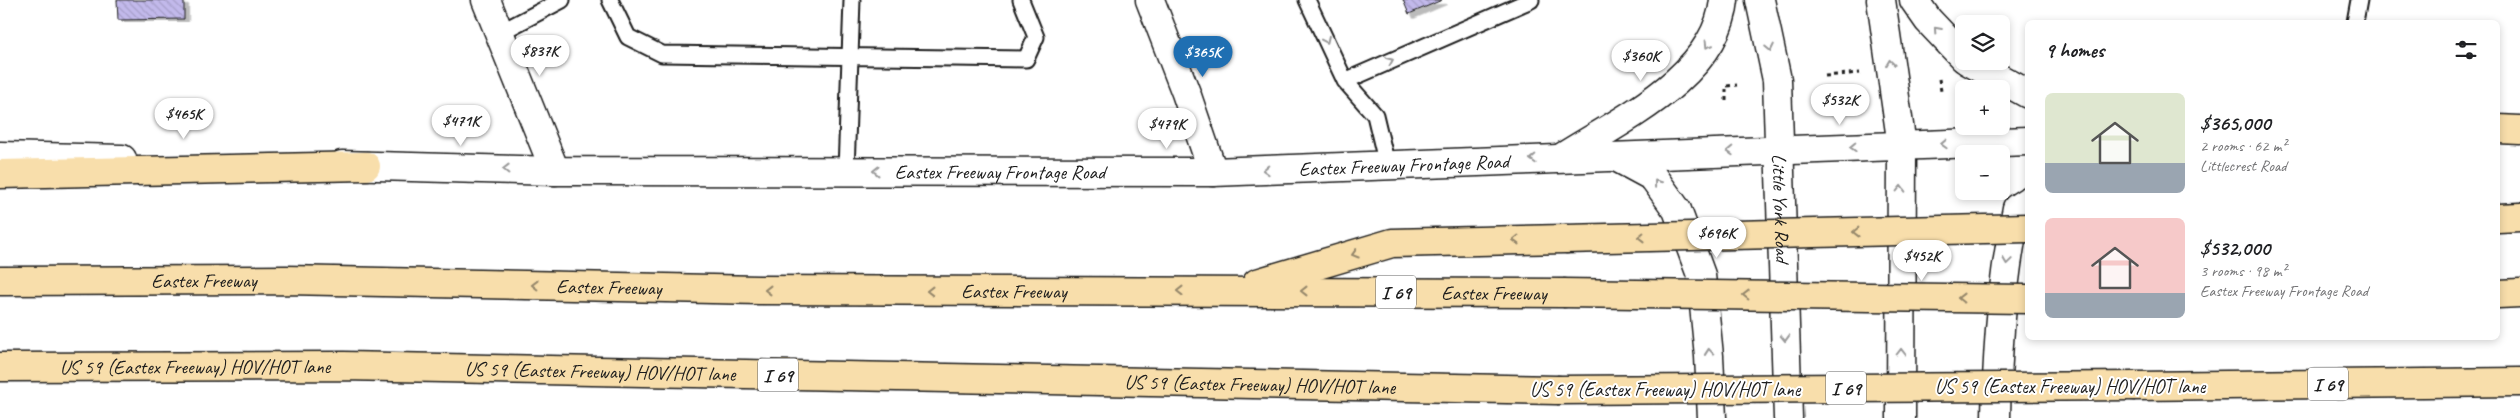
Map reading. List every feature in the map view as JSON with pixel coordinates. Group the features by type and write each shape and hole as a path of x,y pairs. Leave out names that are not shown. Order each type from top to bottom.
{"highway":[{"path":"2500,128 2520,128"},
{"path":"0,174 366,166"},
{"path":"2500,218 2520,217"},
{"path":"1229,291 1392,243 2025,228"},
{"name":"Eastex Freeway","path":"0,281 286,280 759,290 1563,293 2025,299"},
{"path":"2500,294 2520,293"},
{"name":"US 59 (Eastex Freeway) HOV/HOT lane","path":"0,367 354,366 1557,390 2520,382"}],"main road":[{"path":"486,0 555,170"},
{"path":"1150,0 1186,93 1213,172"},
{"path":"1560,158 1671,88 1696,64 1723,17 1724,0"},
{"name":"Little York Road","path":"1760,0 1777,80 1788,418"},
{"path":"1881,0 1902,146 1901,418"},
{"path":"1914,0 1928,20 1955,48"},
{"path":"1984,70 2025,92"},
{"name":"Eastex Freeway Frontage Road","path":"0,156 555,170 1213,172 2025,141"},
{"path":"1615,156 1653,177 1677,210 1701,275 1709,356 1712,418"},
{"path":"1996,418 1998,339 2007,255 2018,208 2025,203"}],"lane":[{"path":"499,33 562,0"},
{"path":"610,0 628,37 662,54 1026,59 1036,37 1021,0"},
{"path":"846,171 852,0"},
{"path":"1306,0 1345,81 1375,115 1387,165"},
{"path":"1345,81 1531,0"},
{"path":"2355,20 2359,0"}],"path":[{"path":"1825,76 1866,73"},
{"path":"1726,101 1726,86 1737,85"}],"building":[{"path":"117,0 184,0 184,19 118,20"},
{"path":"1403,0 1442,0 1409,14"}]}
